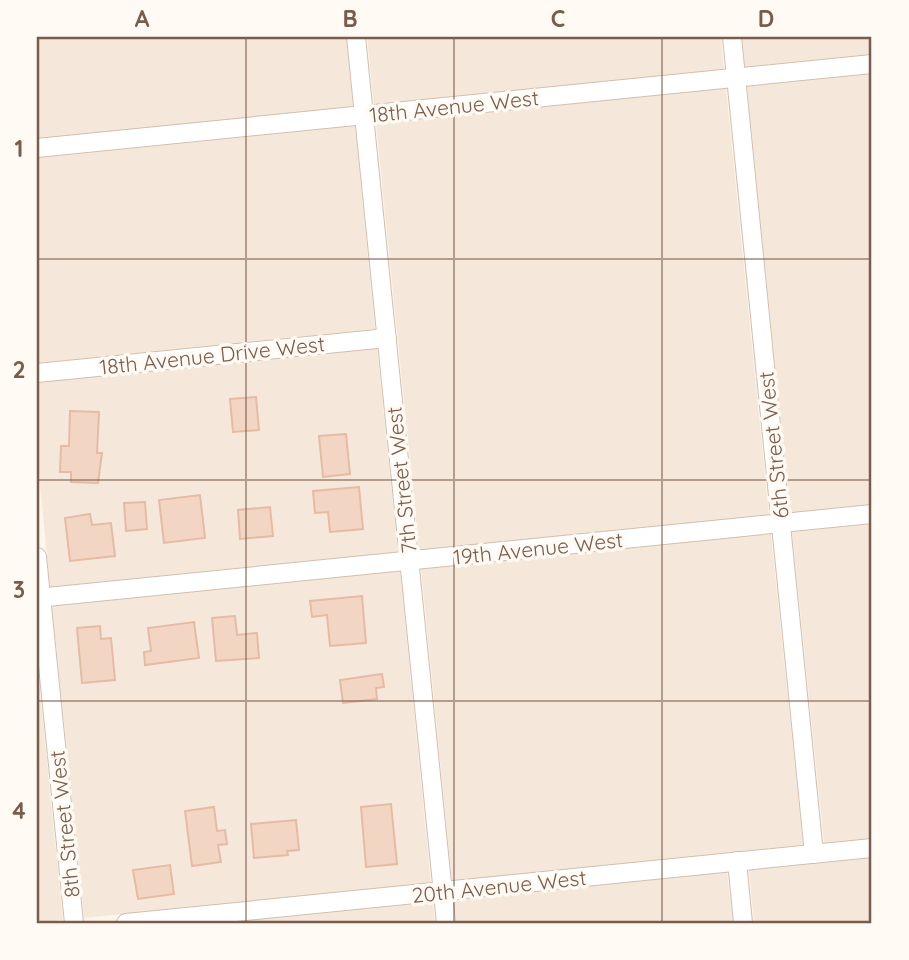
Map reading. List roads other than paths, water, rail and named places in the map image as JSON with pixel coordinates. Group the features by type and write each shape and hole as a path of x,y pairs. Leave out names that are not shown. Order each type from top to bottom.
{"street":[{"name":"7th Street West","path":"356,37 446,923"},
{"name":"6th Street West","path":"732,37 814,854"},
{"name":"18th Avenue West","path":"37,148 872,64"},
{"name":"18th Avenue Drive West","path":"37,373 387,338"},
{"name":"19th Avenue West","path":"39,598 872,514"},
{"name":"8th Street West","path":"37,557 39,598 74,923"},
{"name":"20th Avenue West","path":"126,923 185,920 872,848"},
{"path":"737,862 743,923"}]}
